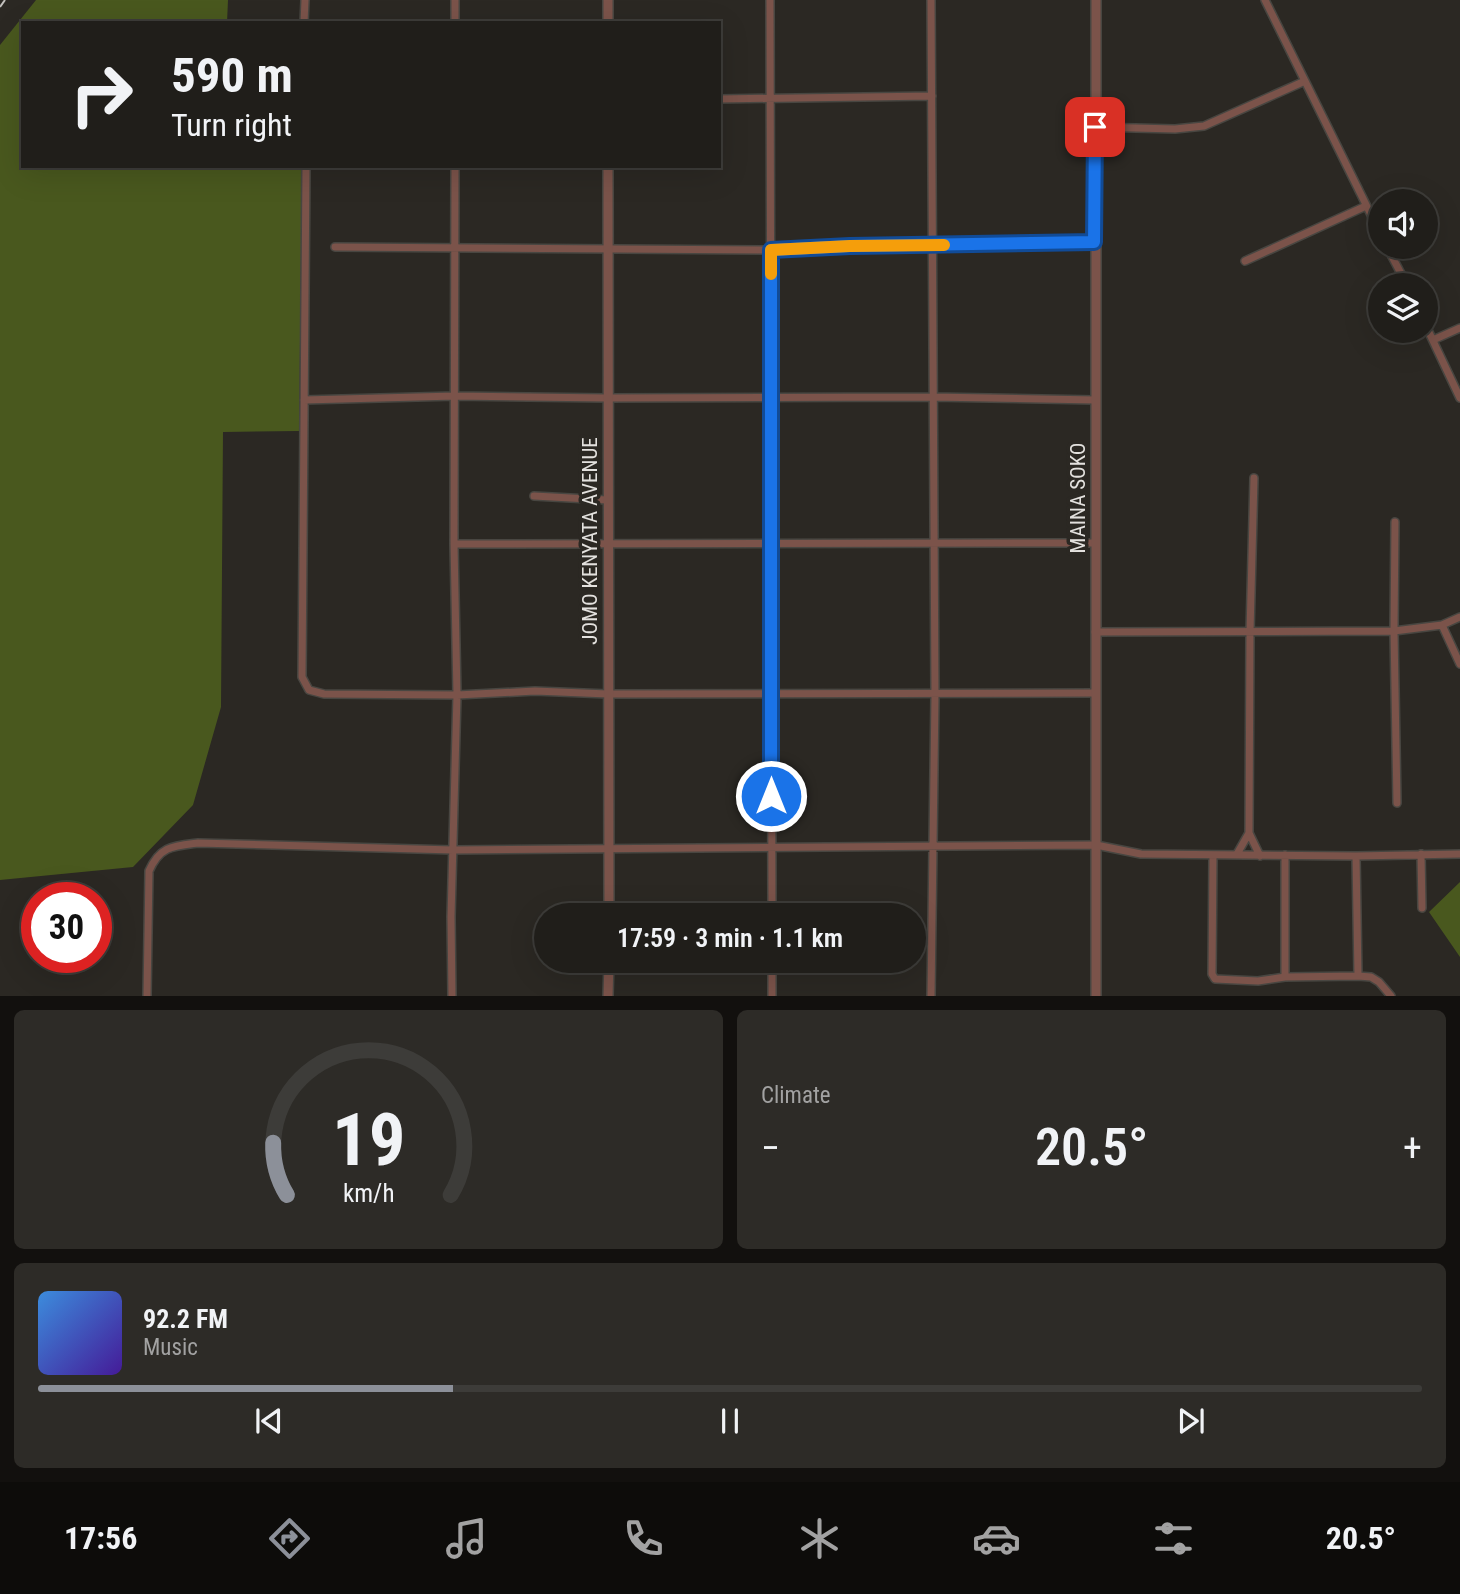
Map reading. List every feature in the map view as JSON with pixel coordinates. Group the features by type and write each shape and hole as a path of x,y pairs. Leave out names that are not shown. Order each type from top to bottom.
{"street":[{"path":"304,21 305,0"},
{"path":"455,0 455,21"},
{"path":"608,0 608,21"},
{"path":"769,0 772,903"},
{"path":"931,0 935,695 931,996"},
{"name":"MAINA SOKO","path":"1096,0 1096,996"},
{"path":"1265,0 1368,210"},
{"path":"1095,127 1175,129 1203,126 1305,81"},
{"path":"721,99 932,96"},
{"path":"306,168 302,677 309,690 324,694 457,695 535,691 608,694 1096,693"},
{"path":"452,996 457,695 454,544 455,168"},
{"name":"JOMO KENYATA AVENUE","path":"608,168 609,903"},
{"path":"1245,261 1366,206"},
{"path":"335,247 771,250 1094,242"},
{"path":"1438,338 1460,328"},
{"path":"1434,343 1460,398"},
{"path":"304,400 455,396 1094,400"},
{"path":"1254,478 1249,832 1260,856"},
{"path":"534,496 607,500"},
{"path":"1395,522 1397,803"},
{"path":"454,544 1096,542"},
{"path":"1095,632 1394,631 1443,625 1460,617"},
{"path":"1443,625 1460,664"},
{"path":"1237,854 1249,832"},
{"path":"147,996 149,871 155,857 172,846 198,843 453,850 1096,845 1141,854 1460,854"},
{"path":"1421,854 1422,908"},
{"path":"1213,855 1212,974 1215,979 1371,977 1391,996"},
{"path":"1285,855 1285,977"},
{"path":"1356,856 1358,976"},
{"path":"608,996 609,973"},
{"path":"772,973 772,996"}],"green space":[{"path":"36,0 228,0 227,21 21,21 21,168 302,168 299,431 223,432 221,707 193,805 133,867 0,880 0,45"},
{"path":"1460,882 1460,957 1429,912"}],"railway":[{"path":"0,7 5,0"}],"slow traffic":[{"path":"771,274 771,250 944,245"}],"route":[{"path":"771,796 771,250 1094,242 1095,127"}]}
